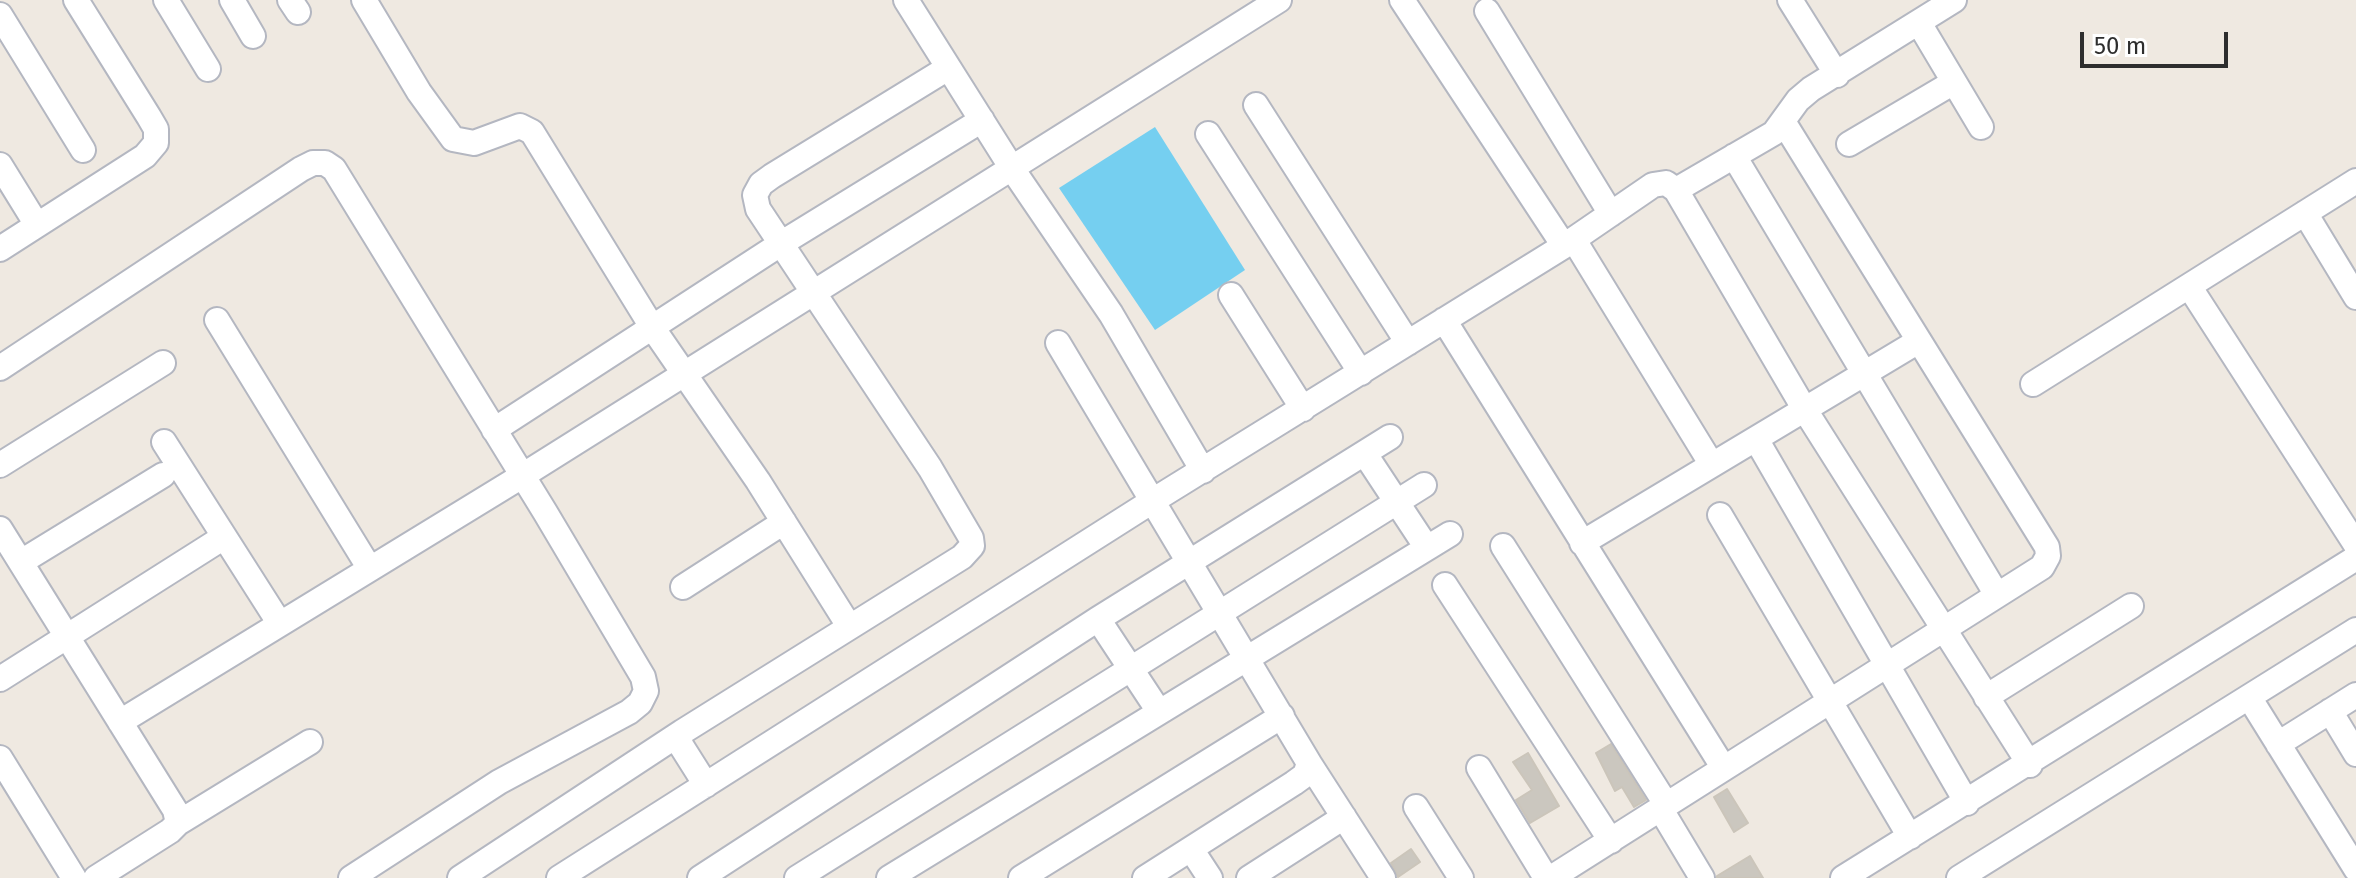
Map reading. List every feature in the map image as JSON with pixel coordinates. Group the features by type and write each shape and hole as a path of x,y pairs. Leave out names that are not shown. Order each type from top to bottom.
{"street":[{"path":"0,249 145,156 156,143 156,129 76,0"},
{"path":"166,0 208,69"},
{"path":"232,0 253,36"},
{"path":"364,0 419,92 453,139 461,143 474,143 520,126 532,132 652,327 784,522 849,626"},
{"path":"906,0 1013,170 1111,314 1203,471"},
{"path":"120,722 685,375 1279,0"},
{"path":"1402,0 1569,243 1712,465"},
{"path":"1790,0 1837,75"},
{"path":"1676,190 1784,123 1798,100 1954,0"},
{"path":"1487,11 1611,214"},
{"path":"0,15 83,150"},
{"path":"1919,23 1981,127"},
{"path":"460,878 682,732 962,557 972,546 971,538 930,468 758,209 755,195 761,184 948,68"},
{"path":"1849,144 1954,82"},
{"path":"1256,105 1408,343"},
{"path":"494,430 782,243 982,120"},
{"path":"1479,768 1548,878 2042,567 2048,556 2047,547 1917,342 1784,123"},
{"path":"1208,134 1361,373"},
{"path":"1734,156 1863,377 1997,595"},
{"path":"0,368 301,169 313,163 325,163 334,169 643,677 646,691 629,712 499,782 351,878"},
{"path":"0,165 37,225"},
{"path":"2033,384 2356,181"},
{"path":"559,878 1154,500 1569,243 1653,185 1666,183 1676,190 1805,410 2030,765"},
{"path":"2305,213 2356,297"},
{"path":"2189,286 2356,545"},
{"path":"1231,295 1303,409"},
{"path":"217,320 370,569"},
{"path":"1444,320 1723,767"},
{"path":"1582,543 1917,342"},
{"path":"1058,343 1309,763 1383,878"},
{"path":"0,465 163,363"},
{"path":"700,878 1098,619 1390,437"},
{"path":"1756,439 1967,803"},
{"path":"164,442 280,624"},
{"path":"1365,454 1427,548"},
{"path":"21,562 163,475"},
{"path":"797,878 1129,666 1424,485"},
{"path":"1720,515 1910,837"},
{"path":"683,587 784,522"},
{"path":"0,529 175,810 178,823"},
{"path":"889,878 1158,710 1450,534"},
{"path":"0,679 224,537"},
{"path":"1503,546 1663,806 1702,878"},
{"path":"1843,878 2030,765 2356,558"},
{"path":"1445,585 1611,841"},
{"path":"1986,697 2131,606"},
{"path":"1098,619 1158,710"},
{"path":"1959,878 2356,630"},
{"path":"2278,744 2356,695"},
{"path":"2249,697 2356,869"},
{"path":"2330,711 2356,754"},
{"path":"1021,878 1282,716"},
{"path":"682,732 682,747 706,785"},
{"path":"96,878 178,823 310,742"},
{"path":"0,758 74,878"},
{"path":"1145,878 1294,783 1305,775 1309,763"},
{"path":"1416,807 1461,878"},
{"path":"1249,878 1344,817"},
{"path":"1191,849 1210,878"}],"water":[{"path":"1155,127 1245,270 1155,330 1059,188"}],"building":[{"path":"1611,744 1646,800 1634,807 1622,787 1615,791 1596,753"},
{"path":"1528,753 1559,806 1530,823 1516,800 1532,790 1513,762"},
{"path":"1727,789 1748,823 1734,832 1714,797"},
{"path":"1411,849 1420,862 1398,877 1391,863"},
{"path":"1750,856 1763,878 1717,878 1717,876"}]}
